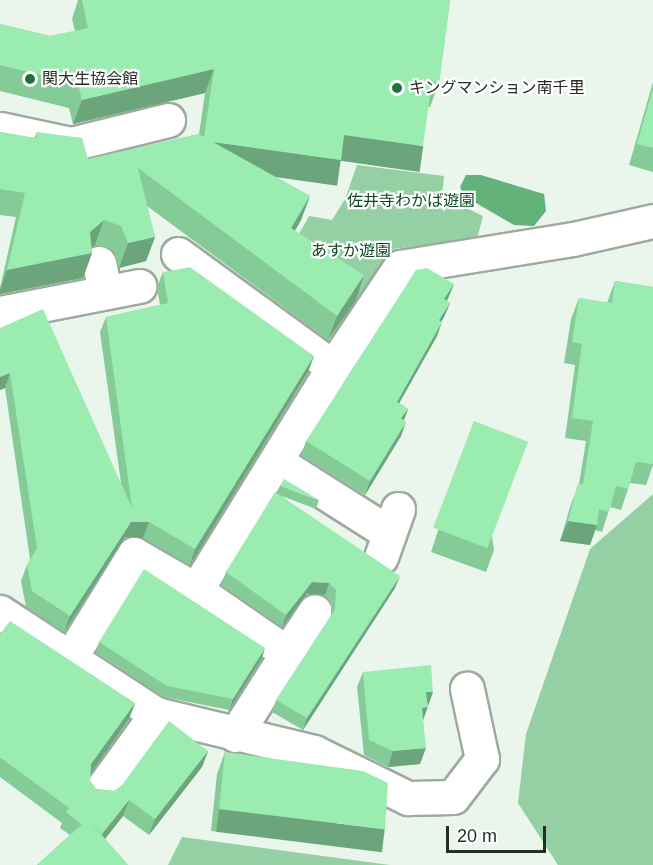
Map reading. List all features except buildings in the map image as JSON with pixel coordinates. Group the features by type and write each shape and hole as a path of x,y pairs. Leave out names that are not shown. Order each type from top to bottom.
{"street":[{"path":"0,129 71,144 168,120"},
{"path":"196,590 277,462 333,367 400,267 573,239 653,221"},
{"path":"178,254 333,367"},
{"path":"0,313 102,277 139,286"},
{"path":"277,462 389,533"},
{"path":"70,658 134,554 196,590 287,653"},
{"path":"235,735 315,611"},
{"path":"0,612 156,714 235,735 314,752 408,798 453,797 482,759 467,688"},
{"path":"100,790 156,714"}],"green space":[{"path":"357,165 444,176 442,196 483,216 477,239 393,249 363,301 288,253 309,216 332,220 345,199"},
{"path":"653,494 653,865 558,865 518,803 526,734 590,549"},
{"path":"182,837 390,865 168,865"}],"shaded area":[{"path":"466,175 481,175 544,194 546,211 534,226 514,225 464,196 460,187"}],"place":[{"name":"関大生協会館","path":"30,79"},
{"name":"キングマンション南千里","path":"397,88"}],"park label":[{"name":"佐井寺わかば遊園","path":"411,201"},
{"name":"あすか遊園","path":"351,251"}]}
